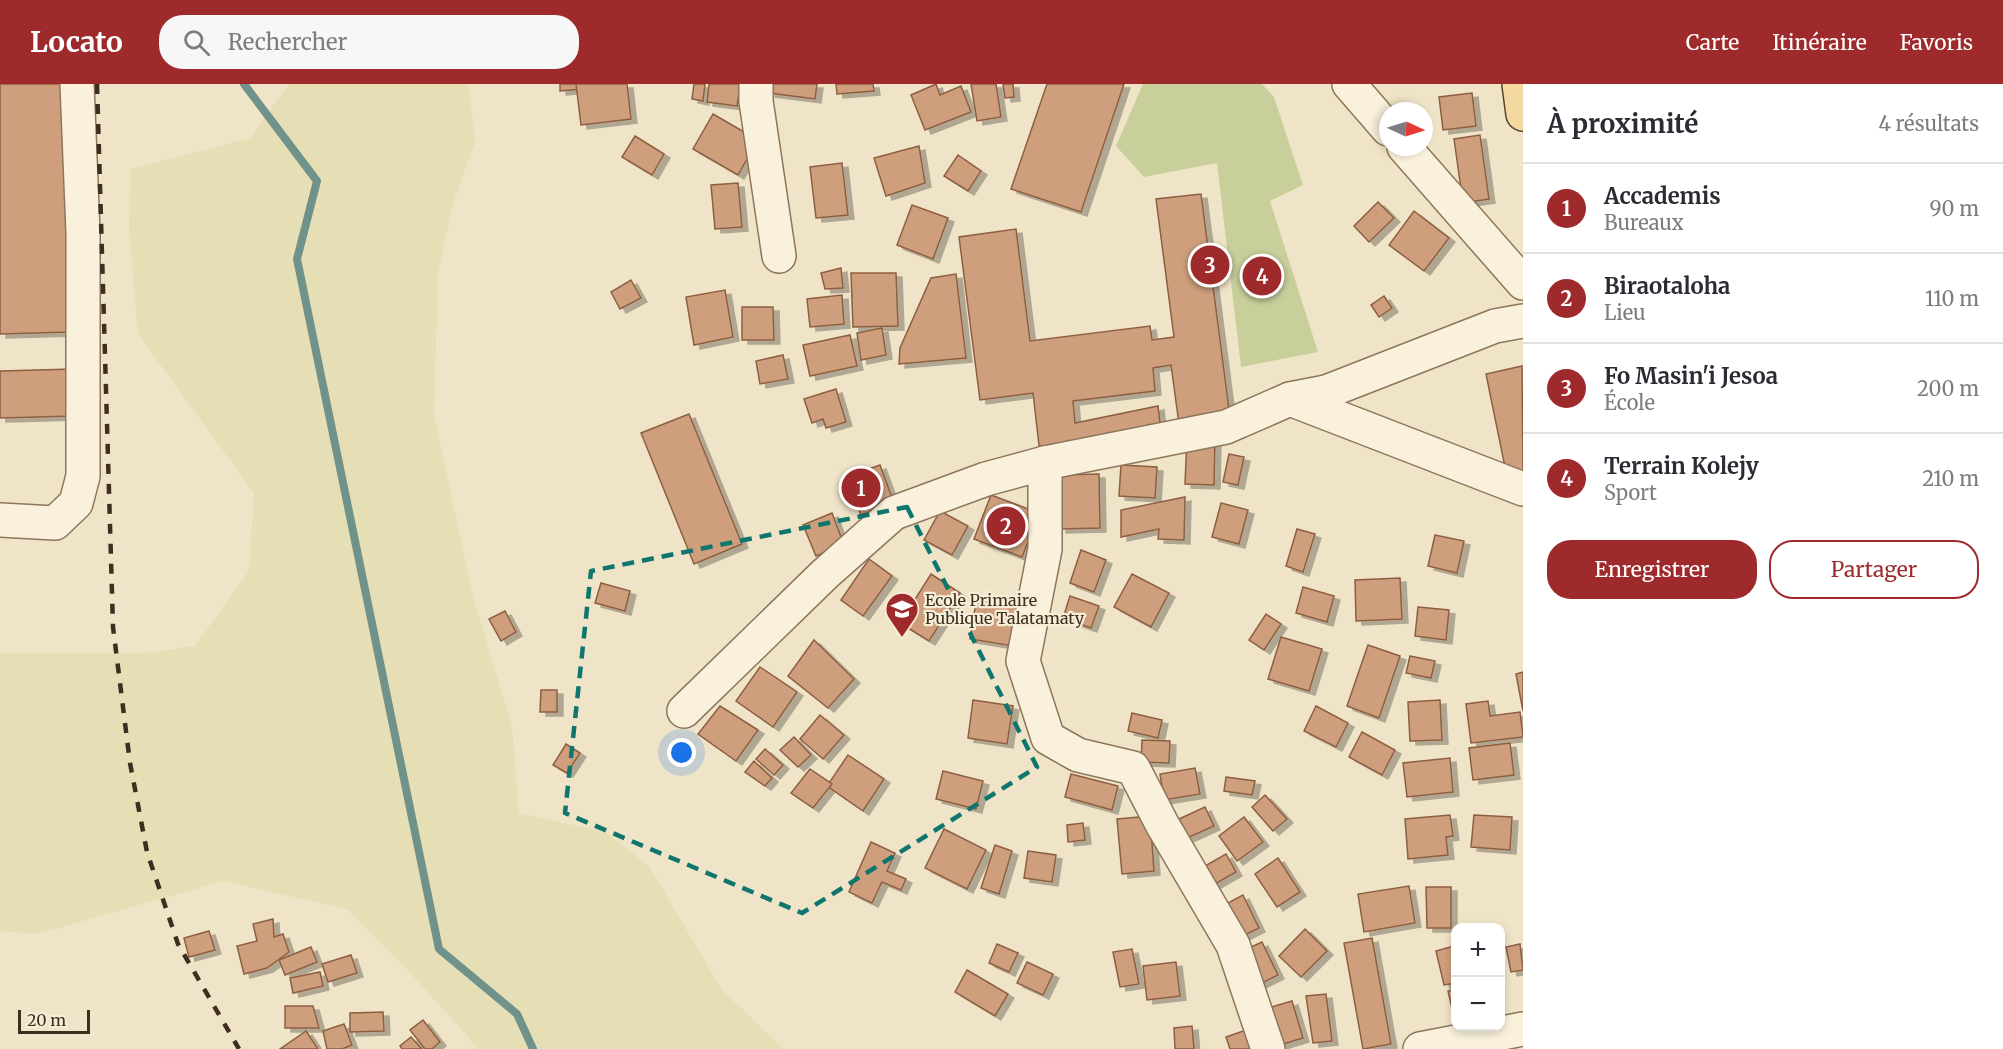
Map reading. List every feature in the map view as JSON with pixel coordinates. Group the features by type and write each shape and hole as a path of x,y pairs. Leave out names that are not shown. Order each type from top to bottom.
{"main road":[{"path":"1519,84 1523,114"}],"street":[{"path":"0,520 55,523 76,503 83,476 83,232 77,84"},
{"path":"756,84 756,101 779,256"},
{"path":"1349,84 1379,119"},
{"path":"1412,156 1523,283"},
{"path":"684,711 825,574 894,513 986,479 1045,462 1226,427 1290,399 1326,392 1495,326 1523,321"},
{"path":"1290,399 1523,489"},
{"path":"1045,462 1045,549 1023,662 1048,738 1078,755 1133,768 1162,824 1233,945 1268,1049"},
{"path":"1420,1049 1523,1029"}],"highlighted area":[{"path":"907,507 1037,767 802,913 565,813 591,571"}],"shaded area":[{"path":"289,84 464,84 469,87 475,143 454,200 438,274 434,415 474,600 512,726 519,813 605,832 649,866 722,990 784,1049 479,1049 404,966 349,910 224,881 37,934 0,931 0,653 145,653 195,646 249,571 254,493 138,334 129,231 130,169 250,138"}],"green space":[{"path":"1143,84 1262,84 1274,97 1303,185 1270,201 1318,352 1241,367 1217,163 1144,177 1116,146"}],"building":[{"path":"0,84 70,84 71,332 0,334"},
{"path":"560,84 582,84 583,89 560,91"},
{"path":"576,84 627,84 631,119 581,125"},
{"path":"694,84 705,84 703,101 692,99"},
{"path":"709,84 740,84 737,106 707,102"},
{"path":"771,84 817,84 815,99 769,93"},
{"path":"836,84 873,84 874,91 837,94"},
{"path":"936,84 940,95 961,86 971,112 925,130 911,95"},
{"path":"971,84 996,84 1001,117 977,121"},
{"path":"1003,84 1013,84 1014,97 1005,98"},
{"path":"1047,84 1124,84 1081,212 1011,189"},
{"path":"1472,93 1476,126 1443,130 1439,97"},
{"path":"713,114 758,140 738,175 693,149"},
{"path":"1480,135 1489,199 1463,203 1454,139"},
{"path":"635,136 664,154 652,175 622,157"},
{"path":"919,146 925,183 886,196 874,158"},
{"path":"958,155 981,171 968,191 944,176"},
{"path":"842,163 848,215 816,218 810,167"},
{"path":"738,183 742,227 715,229 711,185"},
{"path":"1201,194 1230,417 1179,424 1171,365 1153,368 1155,391 1073,401 1075,423 1158,406 1161,431 1040,454 1033,393 980,400 959,237 1016,229 1030,341 1150,326 1152,340 1174,337 1156,199"},
{"path":"1378,202 1394,218 1369,242 1354,226"},
{"path":"912,205 948,218 933,259 897,245"},
{"path":"1414,211 1449,238 1424,271 1389,245"},
{"path":"841,268 843,288 825,289 821,273"},
{"path":"851,273 896,273 898,326 853,327"},
{"path":"956,274 966,358 899,364 900,348 931,278"},
{"path":"631,280 641,298 620,309 611,292"},
{"path":"725,290 733,337 694,345 686,297"},
{"path":"842,295 844,324 810,327 807,299"},
{"path":"1384,296 1392,308 1379,317 1371,305"},
{"path":"742,307 773,307 774,340 742,340"},
{"path":"882,328 886,355 861,360 857,333"},
{"path":"850,335 857,366 810,376 803,345"},
{"path":"783,355 788,379 760,384 756,361"},
{"path":"1522,366 1523,474 1507,477 1486,374"},
{"path":"73,369 74,416 0,418 0,371"},
{"path":"836,389 846,422 826,428 823,419 812,423 804,399"},
{"path":"689,414 742,544 694,564 641,433"},
{"path":"1187,438 1215,439 1214,485 1185,484"},
{"path":"1229,454 1244,457 1238,485 1223,482"},
{"path":"880,465 894,503 861,515 847,477"},
{"path":"1121,465 1157,467 1155,498 1119,496"},
{"path":"1099,474 1100,528 1060,529 1059,475"},
{"path":"991,495 1039,513 1022,557 974,539"},
{"path":"1185,497 1184,540 1158,539 1159,529 1121,537 1121,510"},
{"path":"1221,503 1248,510 1239,544 1212,537"},
{"path":"940,511 968,526 952,555 924,540"},
{"path":"832,513 844,545 816,556 803,525"},
{"path":"1297,529 1315,534 1303,572 1286,566"},
{"path":"1435,535 1464,541 1457,573 1428,566"},
{"path":"1081,550 1106,560 1094,592 1070,583"},
{"path":"869,559 892,576 863,616 841,600"},
{"path":"931,574 960,593 929,641 900,623"},
{"path":"1132,574 1169,593 1151,627 1114,607"},
{"path":"1400,578 1402,619 1356,621 1355,580"},
{"path":"601,583 630,591 625,611 595,603"},
{"path":"1303,587 1334,596 1327,622 1296,613"},
{"path":"977,596 1026,603 1020,647 970,639"},
{"path":"1070,596 1099,606 1091,628 1063,618"},
{"path":"1418,607 1449,610 1446,640 1415,636"},
{"path":"505,611 516,632 501,641 489,619"},
{"path":"1266,614 1281,624 1264,650 1249,640"},
{"path":"1281,637 1322,649 1309,691 1268,679"},
{"path":"814,640 854,679 828,708 788,676"},
{"path":"1368,645 1400,656 1379,718 1347,706"},
{"path":"1410,656 1435,661 1431,678 1406,673"},
{"path":"760,667 797,692 773,727 736,701"},
{"path":"1523,672 1523,711 1516,674"},
{"path":"541,690 557,690 557,712 540,712"},
{"path":"973,700 1013,706 1007,744 968,738"},
{"path":"1440,700 1442,740 1410,741 1408,702"},
{"path":"1488,701 1490,716 1520,712 1523,737 1471,743 1466,704"},
{"path":"720,706 758,730 736,761 698,734"},
{"path":"1316,706 1348,723 1336,747 1304,731"},
{"path":"1132,713 1162,720 1158,738 1128,731"},
{"path":"820,715 844,735 823,759 800,739"},
{"path":"1362,732 1395,750 1382,775 1349,757"},
{"path":"794,737 811,755 798,767 780,750"},
{"path":"1142,740 1170,741 1169,763 1141,762"},
{"path":"1510,743 1514,775 1473,780 1469,748"},
{"path":"566,744 580,753 567,773 553,765"},
{"path":"765,749 783,765 774,775 756,759"},
{"path":"848,755 884,779 863,811 827,786"},
{"path":"1450,758 1453,792 1407,797 1403,763"},
{"path":"754,761 772,778 765,786 745,772"},
{"path":"1195,768 1200,794 1164,800 1160,774"},
{"path":"810,769 832,784 813,808 791,793"},
{"path":"943,771 983,781 976,809 936,799"},
{"path":"1071,774 1118,786 1112,810 1065,797"},
{"path":"1226,777 1255,781 1252,795 1224,791"},
{"path":"1265,795 1287,819 1273,831 1252,807"},
{"path":"1205,807 1214,826 1185,839 1177,820"},
{"path":"1450,815 1453,836 1446,837 1448,855 1408,859 1405,819"},
{"path":"1474,815 1512,817 1510,850 1471,847"},
{"path":"1150,816 1154,871 1122,874 1117,819"},
{"path":"1244,817 1263,842 1237,861 1219,836"},
{"path":"1083,823 1085,840 1068,842 1067,825"},
{"path":"944,829 986,850 967,889 925,868"},
{"path":"871,842 895,853 887,871 906,879 901,890 882,882 872,903 849,892"},
{"path":"995,845 1012,851 999,894 981,888"},
{"path":"1028,851 1056,855 1052,882 1024,878"},
{"path":"1226,854 1236,872 1215,884 1205,866"},
{"path":"1278,858 1300,892 1277,907 1255,874"},
{"path":"1409,886 1415,923 1364,932 1358,894"},
{"path":"1426,887 1451,887 1451,928 1427,928"},
{"path":"1243,895 1259,928 1243,936 1226,904"},
{"path":"273,919 274,937 283,934 289,952 267,968 244,974 237,946 257,941 253,924"},
{"path":"1305,929 1327,951 1301,977 1279,956"},
{"path":"209,931 215,950 189,957 184,938"},
{"path":"1372,938 1391,1044 1363,1049 1344,943"},
{"path":"1262,942 1278,975 1254,987 1238,953"},
{"path":"997,944 1018,953 1009,972 989,963"},
{"path":"1520,944 1523,970 1511,972 1506,947"},
{"path":"311,947 317,962 285,975 279,960"},
{"path":"1451,947 1451,984 1444,985 1436,951"},
{"path":"1132,949 1139,984 1120,987 1113,952"},
{"path":"351,955 357,973 328,982 322,964"},
{"path":"1027,962 1053,974 1043,995 1017,983"},
{"path":"1176,962 1180,996 1147,1000 1143,966"},
{"path":"967,970 1008,994 995,1016 955,992"},
{"path":"320,972 323,986 293,993 290,978"},
{"path":"1326,994 1332,1041 1313,1043 1306,996"},
{"path":"1292,1001 1303,1038 1273,1047 1261,1010"},
{"path":"285,1006 313,1006 319,1028 285,1028"},
{"path":"383,1012 384,1031 350,1032 350,1013"},
{"path":"423,1020 440,1042 432,1049 425,1049 410,1030"},
{"path":"344,1024 352,1045 342,1049 327,1049 323,1031"},
{"path":"1192,1026 1194,1049 1175,1049 1174,1028"},
{"path":"1252,1028 1259,1049 1230,1049 1226,1037"},
{"path":"306,1031 318,1049 280,1049"},
{"path":"411,1037 422,1049 402,1049 400,1046"}],"waterway":[{"path":"244,84 317,181 297,259 439,949 517,1014 533,1049"}],"railway":[{"path":"97,84 113,627 130,763 147,852 178,944 239,1049"}],"place":[{"name":"Fo Masin'i Jesoa","path":"1210,265"},
{"name":"Terrain Kolejy","path":"1262,276"},
{"name":"Accademis","path":"861,488"},
{"name":"Biraotaloha","path":"1006,526"},
{"name":"Ecole Primaire Publique Talatamaty","path":"902,638"}]}
